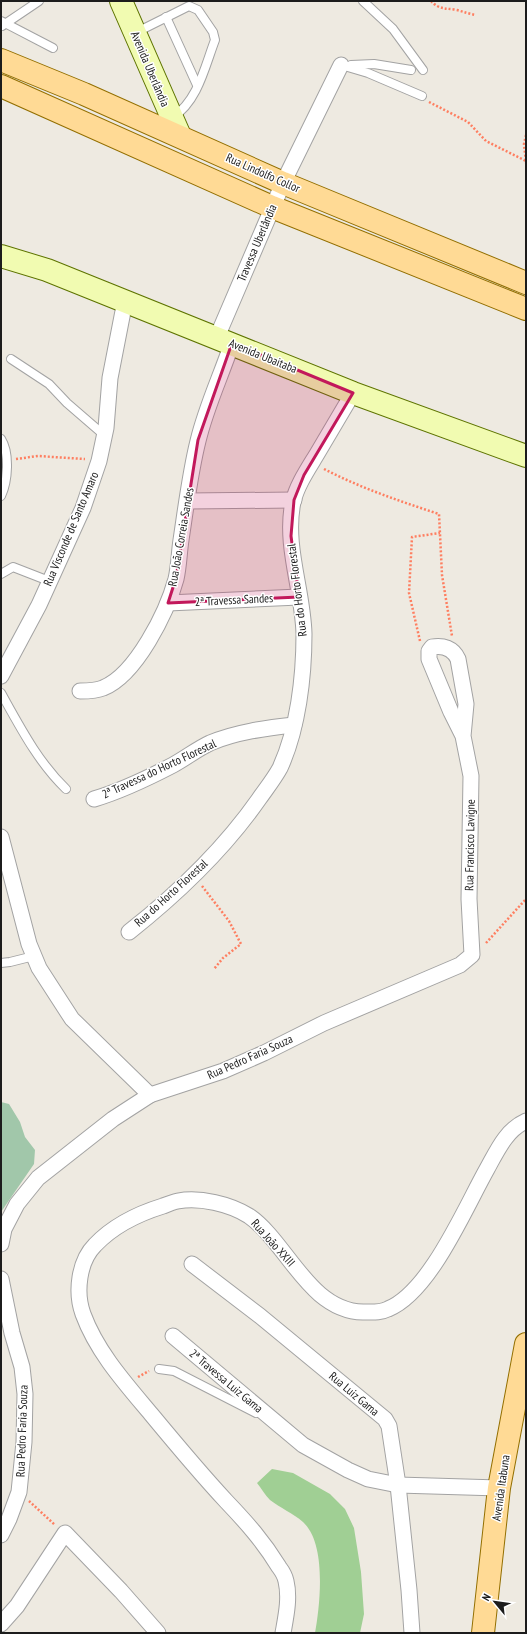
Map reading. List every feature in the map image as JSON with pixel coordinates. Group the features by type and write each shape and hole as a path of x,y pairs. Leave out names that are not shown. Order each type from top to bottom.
{"main road":[{"name":"Avenida Uberlândia","path":"121,1 176,127"},
{"name":"Rua Lindolfo Collor","path":"1,60 176,127 283,183 526,283"},
{"path":"1,86 272,207 526,309"},
{"name":"Avenida Ubaitaba","path":"1,256 47,270 224,340 352,393 526,456"},
{"name":"Avenida Itabuna","path":"482,1633 499,1488 526,1344"}],"street":[{"name":"Travessa Uberlândia","path":"224,340 272,207 342,65"},
{"name":"Rua Visconde de Santo Amaro","path":"1,676 39,605 82,508 99,461 104,435 110,378 125,301"},
{"name":"Rua João Correia Sandes","path":"80,691 93,691 105,687 124,675 144,648 168,603 176,578 198,440 210,400 224,340"},
{"name":"Rua do Horto Florestal","path":"129,932 157,910 193,875 236,829 264,792 279,769 289,744 294,725 298,703 304,633 291,536 294,500 304,475 352,393"},
{"path":"188,501 294,500"},
{"name":"2ª Travessa Sandes","path":"168,603 299,597"},
{"path":"429,659 429,651 432,647 439,646 447,648 455,653"},
{"name":"Rua Francisco Lavigne","path":"455,653 458,659 466,704 463,736"},
{"name":"Rua Francisco Lavigne","path":"429,659 451,712 463,736 471,776 469,899 472,955"},
{"name":"2ª Travessa do Horto Florestal","path":"94,799 119,790 174,764 211,743 254,731 294,725"},
{"path":"1,837 29,944 39,968 72,1019 150,1095"},
{"name":"Rua Pedro Faria Souza","path":"1,1244 4,1229 17,1204 38,1178 113,1119 150,1095 223,1071 324,1023 460,965 472,955"},
{"name":"Rua João XXIII","path":"283,1633 288,1608 286,1579 266,1545 198,1470 127,1386 112,1367 82,1312 78,1285 84,1264 91,1249 108,1232 141,1213 178,1201 196,1200 233,1207 249,1216 262,1227 305,1280 321,1294 335,1304 354,1312 378,1312 398,1304 417,1288 444,1248 503,1140 522,1123 526,1122"},
{"name":"Rua Luiz Gama","path":"192,1264 260,1316 385,1419 389,1426 398,1485 412,1633"},
{"name":"Rua Pedro Faria Souza","path":"1,1279 12,1333 22,1367 25,1394 24,1442 19,1492 1,1534"},
{"name":"2ª Travessa Luiz Gama","path":"173,1336 303,1445 336,1464 368,1479 398,1485 499,1488"},
{"path":"1,1504 19,1492"},
{"path":"1,1624 17,1606 65,1533 121,1591 158,1633"}],"lane":[{"path":"2,24 39,1"},
{"path":"363,1 393,29 424,70"},
{"path":"135,33 189,6 198,10 214,35 215,40 197,86 190,102 180,112 176,127"},
{"path":"166,17 197,86"},
{"path":"2,24 53,48"},
{"path":"342,65 374,64 411,70"},
{"path":"342,65 368,73 422,96"},
{"path":"11,359 49,384 71,407 104,435"},
{"path":"1,439 6,446 8,459 6,463 6,486 1,496"},
{"path":"1,574 13,566 49,581"},
{"path":"1,693 21,729 45,765 66,789"},
{"path":"1,963 34,956"},
{"name":"2ª Travessa Luiz Gama","path":"159,1369 174,1372 195,1381 278,1425"}],"path":[{"path":"431,1 435,5 444,9 476,15"},
{"path":"422,96 429,102 468,122 486,141 526,162"},
{"path":"526,135 524,144 526,162"},
{"path":"6,463 17,458 38,456 80,458 99,461"},
{"path":"312,462 341,478 388,498 439,514 442,575 455,653"},
{"path":"429,659 420,639 408,593 412,537 440,533"},
{"path":"193,875 229,921 241,944 223,958 214,969"},
{"path":"472,955 494,935 526,899"},
{"path":"127,1386 146,1371 159,1369"},
{"path":"19,1492 65,1533"}],"highlighted area":[{"path":"232,343 353,393 304,475 294,500 291,536 299,597 168,603 176,578 198,440"}],"green space":[{"path":"1,1102 9,1104 20,1122 25,1137 35,1150 34,1164 1,1212"},
{"path":"272,1469 293,1473 330,1494 345,1509 354,1528 361,1572 364,1614 360,1633 315,1633 320,1591 319,1559 316,1545 311,1532 303,1522 270,1500 257,1483"}]}
